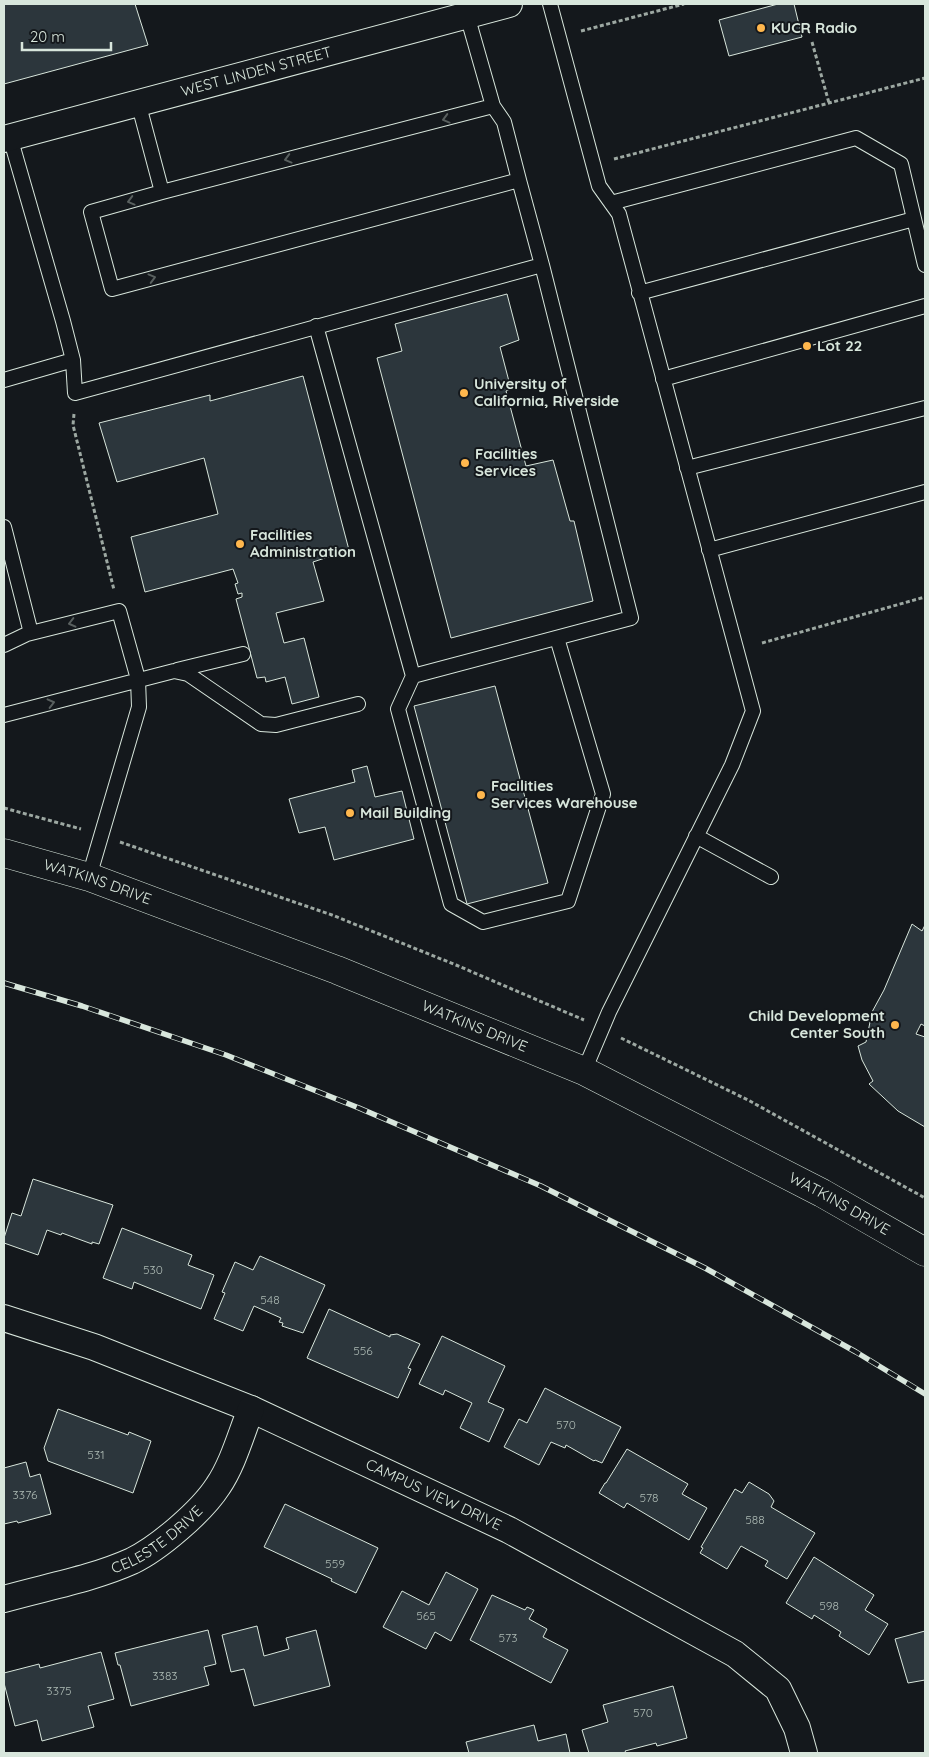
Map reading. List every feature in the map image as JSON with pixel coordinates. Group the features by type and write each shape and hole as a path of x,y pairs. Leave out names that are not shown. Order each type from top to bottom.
{"main road":[{"name":"WATKINS DRIVE","path":"4,852 89,876 337,970 584,1071 822,1193 925,1252"}],"street":[{"name":"WEST LINDEN STREET","path":"7,138 509,4"},
{"name":"CAMPUS VIEW DRIVE","path":"4,1318 94,1347 251,1409 509,1530 735,1654 778,1689 796,1728 804,1753"},
{"name":"CELESTE DRIVE","path":"4,1599 98,1574 133,1560 166,1539 193,1516 219,1486 251,1409"}],"lane":[{"path":"550,4 600,186 619,214 753,711 732,765 609,1012 584,1071"},
{"path":"413,676 631,618 504,122 493,106 467,15"},
{"path":"138,102 162,192"},
{"path":"493,106 91,212 112,289 519,180"},
{"path":"7,138 73,360 75,393 542,265"},
{"path":"610,203 856,138 901,164 925,265"},
{"path":"639,293 914,219"},
{"path":"663,378 925,306"},
{"path":"316,326 413,676 398,709 451,904 483,922 568,901 603,794 558,638"},
{"path":"4,380 73,360"},
{"path":"687,468 925,408"},
{"path":"709,550 925,492"},
{"path":"4,527 31,633"},
{"path":"4,645 31,633 120,611 138,680 139,706 89,876"},
{"path":"4,715 243,654"},
{"path":"174,671 188,674 261,724 276,725 358,704"},
{"path":"696,836 771,877"}],"path":[{"path":"559,35 684,4"},
{"path":"812,42 829,103"},
{"path":"594,164 925,78"},
{"path":"75,393 73,425 120,611"},
{"path":"762,643 925,597"},
{"path":"4,808 69,825"},
{"path":"129,845 332,915 576,1016"},
{"path":"633,1044 757,1105 925,1198"}],"building":[{"path":"4,4 135,4 148,45 4,84"},
{"name":"KUCR Radio","path":"778,4 794,4 802,37 729,56 719,20"},
{"name":"Facilities Services","path":"507,294 519,340 500,347 511,389 506,391 526,466 553,460 570,521 574,521 593,601 451,638 377,358 402,351 395,324"},
{"name":"Facilities Administration","path":"303,376 349,550 313,562 324,601 276,613 284,643 304,638 319,697 292,704 285,677 266,682 265,677 257,678 236,599 242,597 242,593 238,594 235,584 238,583 233,569 145,592 131,537 218,514 204,458 117,482 99,423 210,395 210,401"},
{"name":"Facilities Services Warehouse","path":"495,686 548,883 467,904 414,706"},
{"name":"Mail Building","path":"367,766 375,797 402,791 414,839 334,860 325,827 299,833 289,799 355,782 352,770"},
{"name":"Child Development Center South","path":"912,924 922,931 925,925 925,1026 921,1024 916,1034 925,1037 925,1127 898,1111 869,1084 873,1081 862,1060 858,1046 866,1042 872,1012 884,990"},
{"path":"33,1179 113,1205 99,1244 92,1242 92,1244 62,1233 61,1235 47,1230 38,1255 4,1243 12,1213 21,1216"},
{"path":"122,1228 192,1255 188,1265 214,1275 201,1309 134,1282 132,1289 103,1278"},
{"path":"260,1256 325,1285 303,1333 282,1326 283,1323 279,1322 281,1318 254,1306 243,1331 214,1319 225,1293 222,1292 235,1262 253,1270"},
{"path":"329,1309 390,1337 390,1335 397,1334 420,1344 408,1368 411,1369 398,1398 307,1358"},
{"path":"442,1336 505,1366 488,1402 504,1409 489,1442 460,1428 472,1403 445,1390 443,1395 419,1384"},
{"path":"545,1388 621,1427 602,1463 594,1461 566,1445 565,1448 551,1442 539,1465 504,1447 519,1419 527,1423"},
{"path":"58,1409 128,1435 129,1432 151,1441 133,1493 48,1461 44,1448"},
{"path":"627,1449 688,1484 682,1494 707,1508 689,1540 627,1503 624,1508 599,1493"},
{"path":"26,1462 30,1477 40,1474 51,1514 18,1523 17,1521 4,1524 4,1468"},
{"path":"749,1482 769,1494 774,1501 771,1507 815,1533 787,1579 765,1566 768,1561 741,1546 727,1569 700,1553 703,1548 701,1547 735,1489 742,1493"},
{"path":"285,1504 378,1548 356,1593 331,1581 332,1579 264,1547"},
{"path":"814,1557 874,1595 865,1610 888,1624 869,1655 839,1636 841,1632 814,1615 812,1619 786,1603"},
{"path":"446,1572 478,1589 451,1641 435,1632 426,1649 383,1627 402,1591 429,1605"},
{"path":"492,1595 525,1610 527,1607 534,1610 529,1619 547,1629 543,1637 568,1650 551,1683 470,1640"},
{"path":"257,1626 264,1656 289,1649 286,1638 316,1630 330,1686 254,1706 244,1669 231,1672 222,1635"},
{"path":"208,1630 216,1664 204,1667 209,1685 131,1706 115,1653"},
{"path":"925,1631 925,1680 908,1683 895,1639"},
{"path":"101,1652 114,1699 88,1706 94,1727 42,1741 37,1720 15,1726 4,1683 4,1673 39,1664 40,1668"},
{"path":"673,1686 687,1738 657,1746 656,1743 625,1751 626,1753 589,1753 582,1730 608,1722 603,1705"},
{"path":"534,1725 538,1741 566,1734 570,1753 469,1753 466,1742"}],"railway":[{"path":"4,983 82,1006 226,1055 359,1108 541,1186 705,1268 856,1352 925,1394"}],"place":[{"name":"KUCR Radio","path":"761,28"},
{"name":"Lot 22","path":"807,346"},
{"name":"University of California, Riverside","path":"464,393"},
{"name":"Facilities Services","path":"465,463"},
{"name":"Facilities Administration","path":"240,544"},
{"name":"Facilities Services Warehouse","path":"481,795"},
{"name":"Mail Building","path":"350,813"},
{"name":"Child Development Center South","path":"895,1025"}]}
